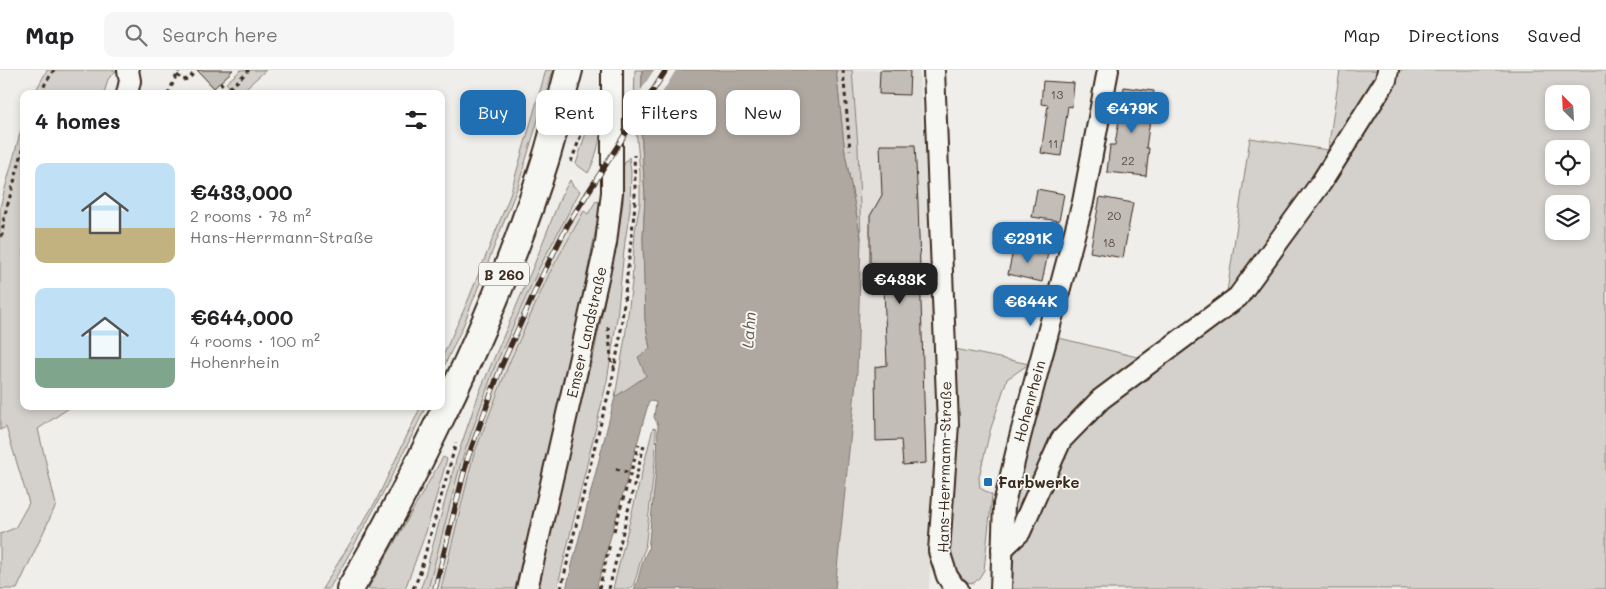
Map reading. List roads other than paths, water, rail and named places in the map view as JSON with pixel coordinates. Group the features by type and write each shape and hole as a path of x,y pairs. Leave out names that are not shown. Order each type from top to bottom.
{"main road":[{"name":"B 260","path":"445,407 483,328 520,235 546,157 569,70"},
{"name":"B 260","path":"350,589 367,561 416,468 444,410"}],"street":[{"path":"128,70 130,81 128,90"},
{"name":"Emser Landstraße","path":"528,589 606,243 612,192 612,70"},
{"name":"Hans-Herrmann-Straße","path":"934,70 948,424 939,550 947,576 955,588 958,589"},
{"name":"Hohenrhein","path":"1001,589 1004,504 1083,202 1108,70"},
{"path":"1002,549 1020,532 1061,440 1101,399 1238,298 1321,183 1386,80 1388,70"}],"water":[{"name":"Lahn","path":"642,70 836,70 845,153 861,239 857,372 835,589 634,589 643,559 648,550 657,460 658,425 654,417 656,402 649,401 596,589 566,589 615,397 646,376 638,357 650,349 645,320 643,238 645,196 641,135 716,135 716,90 642,90"}],"railway":[{"path":"435,589 467,460 501,367 539,282 568,224 666,70"}],"place":[{"name":"Farbwerke","path":"988,482"}]}
